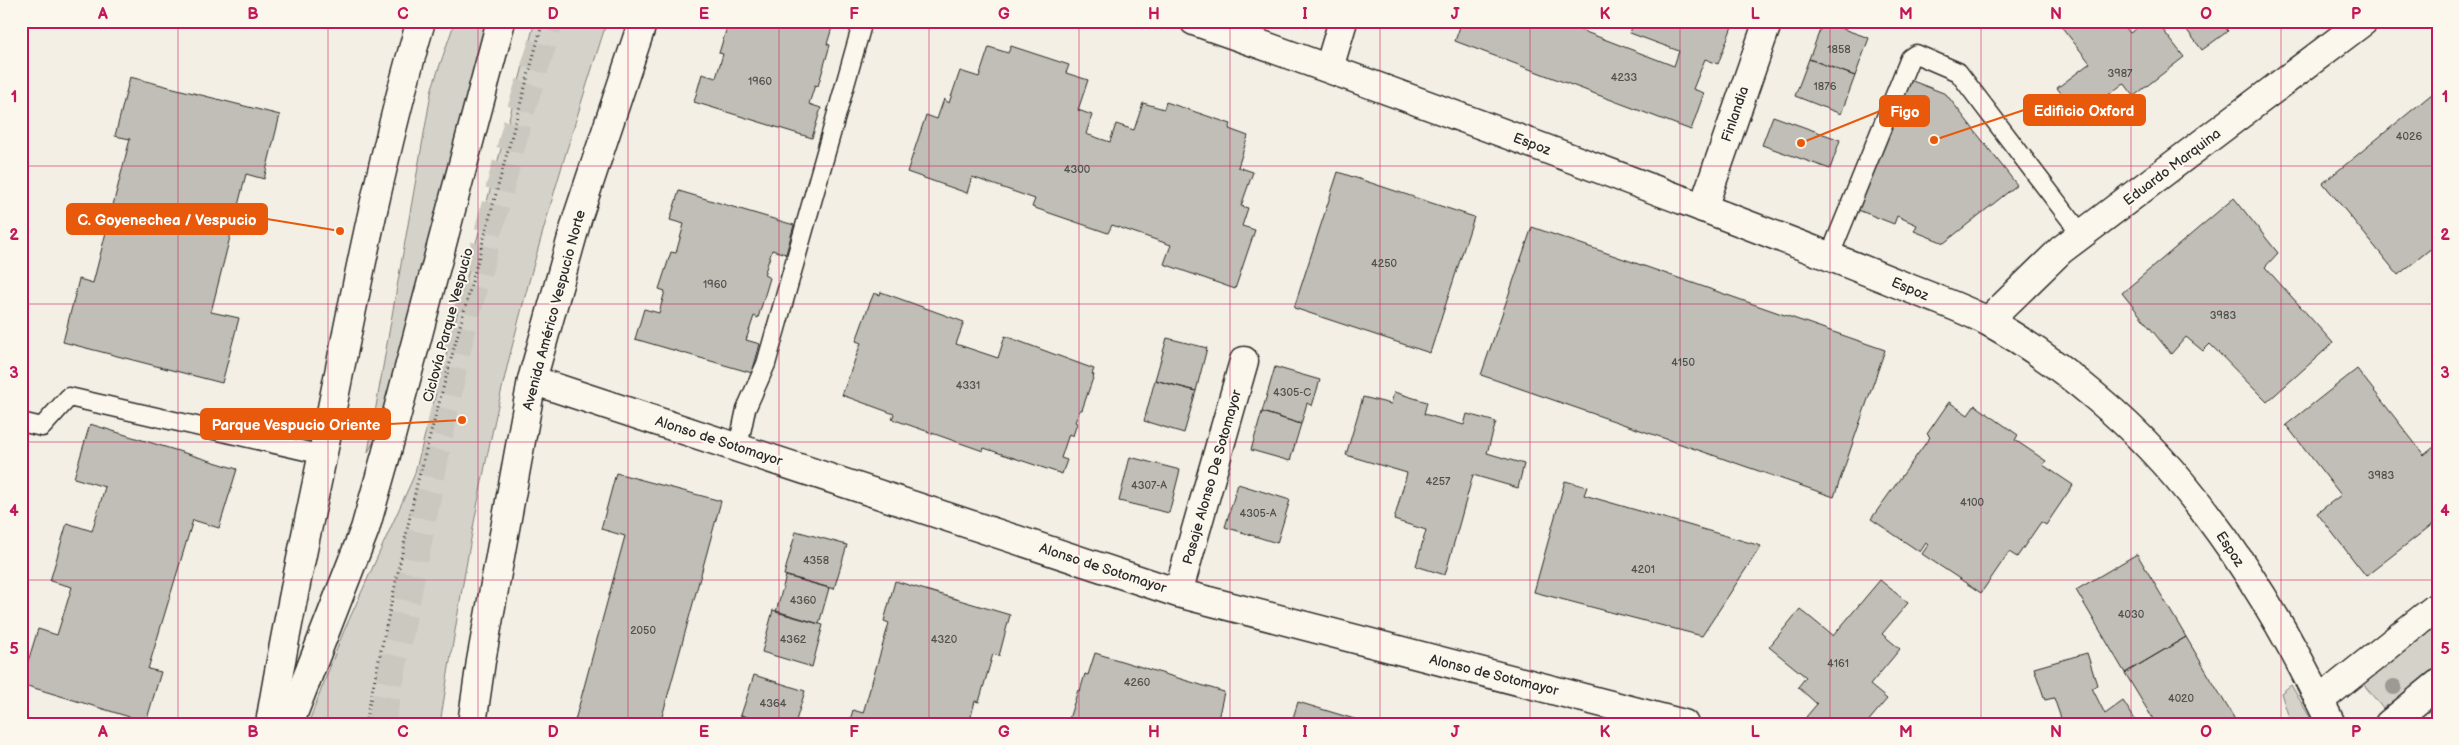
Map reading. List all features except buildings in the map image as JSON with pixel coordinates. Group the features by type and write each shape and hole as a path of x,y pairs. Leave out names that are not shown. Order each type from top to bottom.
{"main road":[{"path":"270,724 280,659 323,454 355,288 390,138 421,21"},
{"path":"288,724 365,529 501,21"},
{"name":"Avenida Américo Vespucio Norte","path":"472,724 481,661 532,380 578,216 642,21"},
{"name":"Espoz","path":"1194,21 1329,68 1830,255 1988,321 2056,365 2097,398 2136,433 2172,472 2210,518 2242,566 2326,712"},
{"path":"1329,68 1343,21"},
{"name":"Finlandia","path":"1703,208 1768,21"},
{"name":"Eduardo Marquina","path":"1988,321 2027,282 2082,234 2364,21"},
{"name":"Pasaje Alonso De Sotomayor","path":"1178,593 1244,362"},
{"name":"Alonso de Sotomayor","path":"532,380 1178,593 1684,724"},
{"path":"2326,712 2438,606"},
{"path":"2389,724 2438,684"}],"lane":[{"path":"738,447 746,409 766,364 862,21"},
{"path":"1830,255 1910,58 1916,54 1958,72 2047,191 2082,234"},
{"path":"21,422 42,427 69,397 323,454"}],"path":[{"name":"Ciclovía Parque Vespucio","path":"365,724 417,484 542,21"}],"shaded area":[{"path":"455,21 493,21 381,429 368,452 432,88"},
{"path":"535,21 607,21 554,191 508,363 462,588 440,724 308,724 343,633 414,476"},
{"path":"2438,618 2438,667 2384,710 2361,681"},
{"path":"2291,685 2313,724 2291,724 2281,693"}],"tunnel":[{"path":"381,724 456,353 520,113 550,21"}],"place":[{"name":"Edificio Oxford","path":"1934,140"},
{"name":"Figo","path":"1801,143"},
{"name":"C. Goyenechea / Vespucio","path":"340,231"},
{"name":"Parque Vespucio Oriente","path":"462,420"}]}
